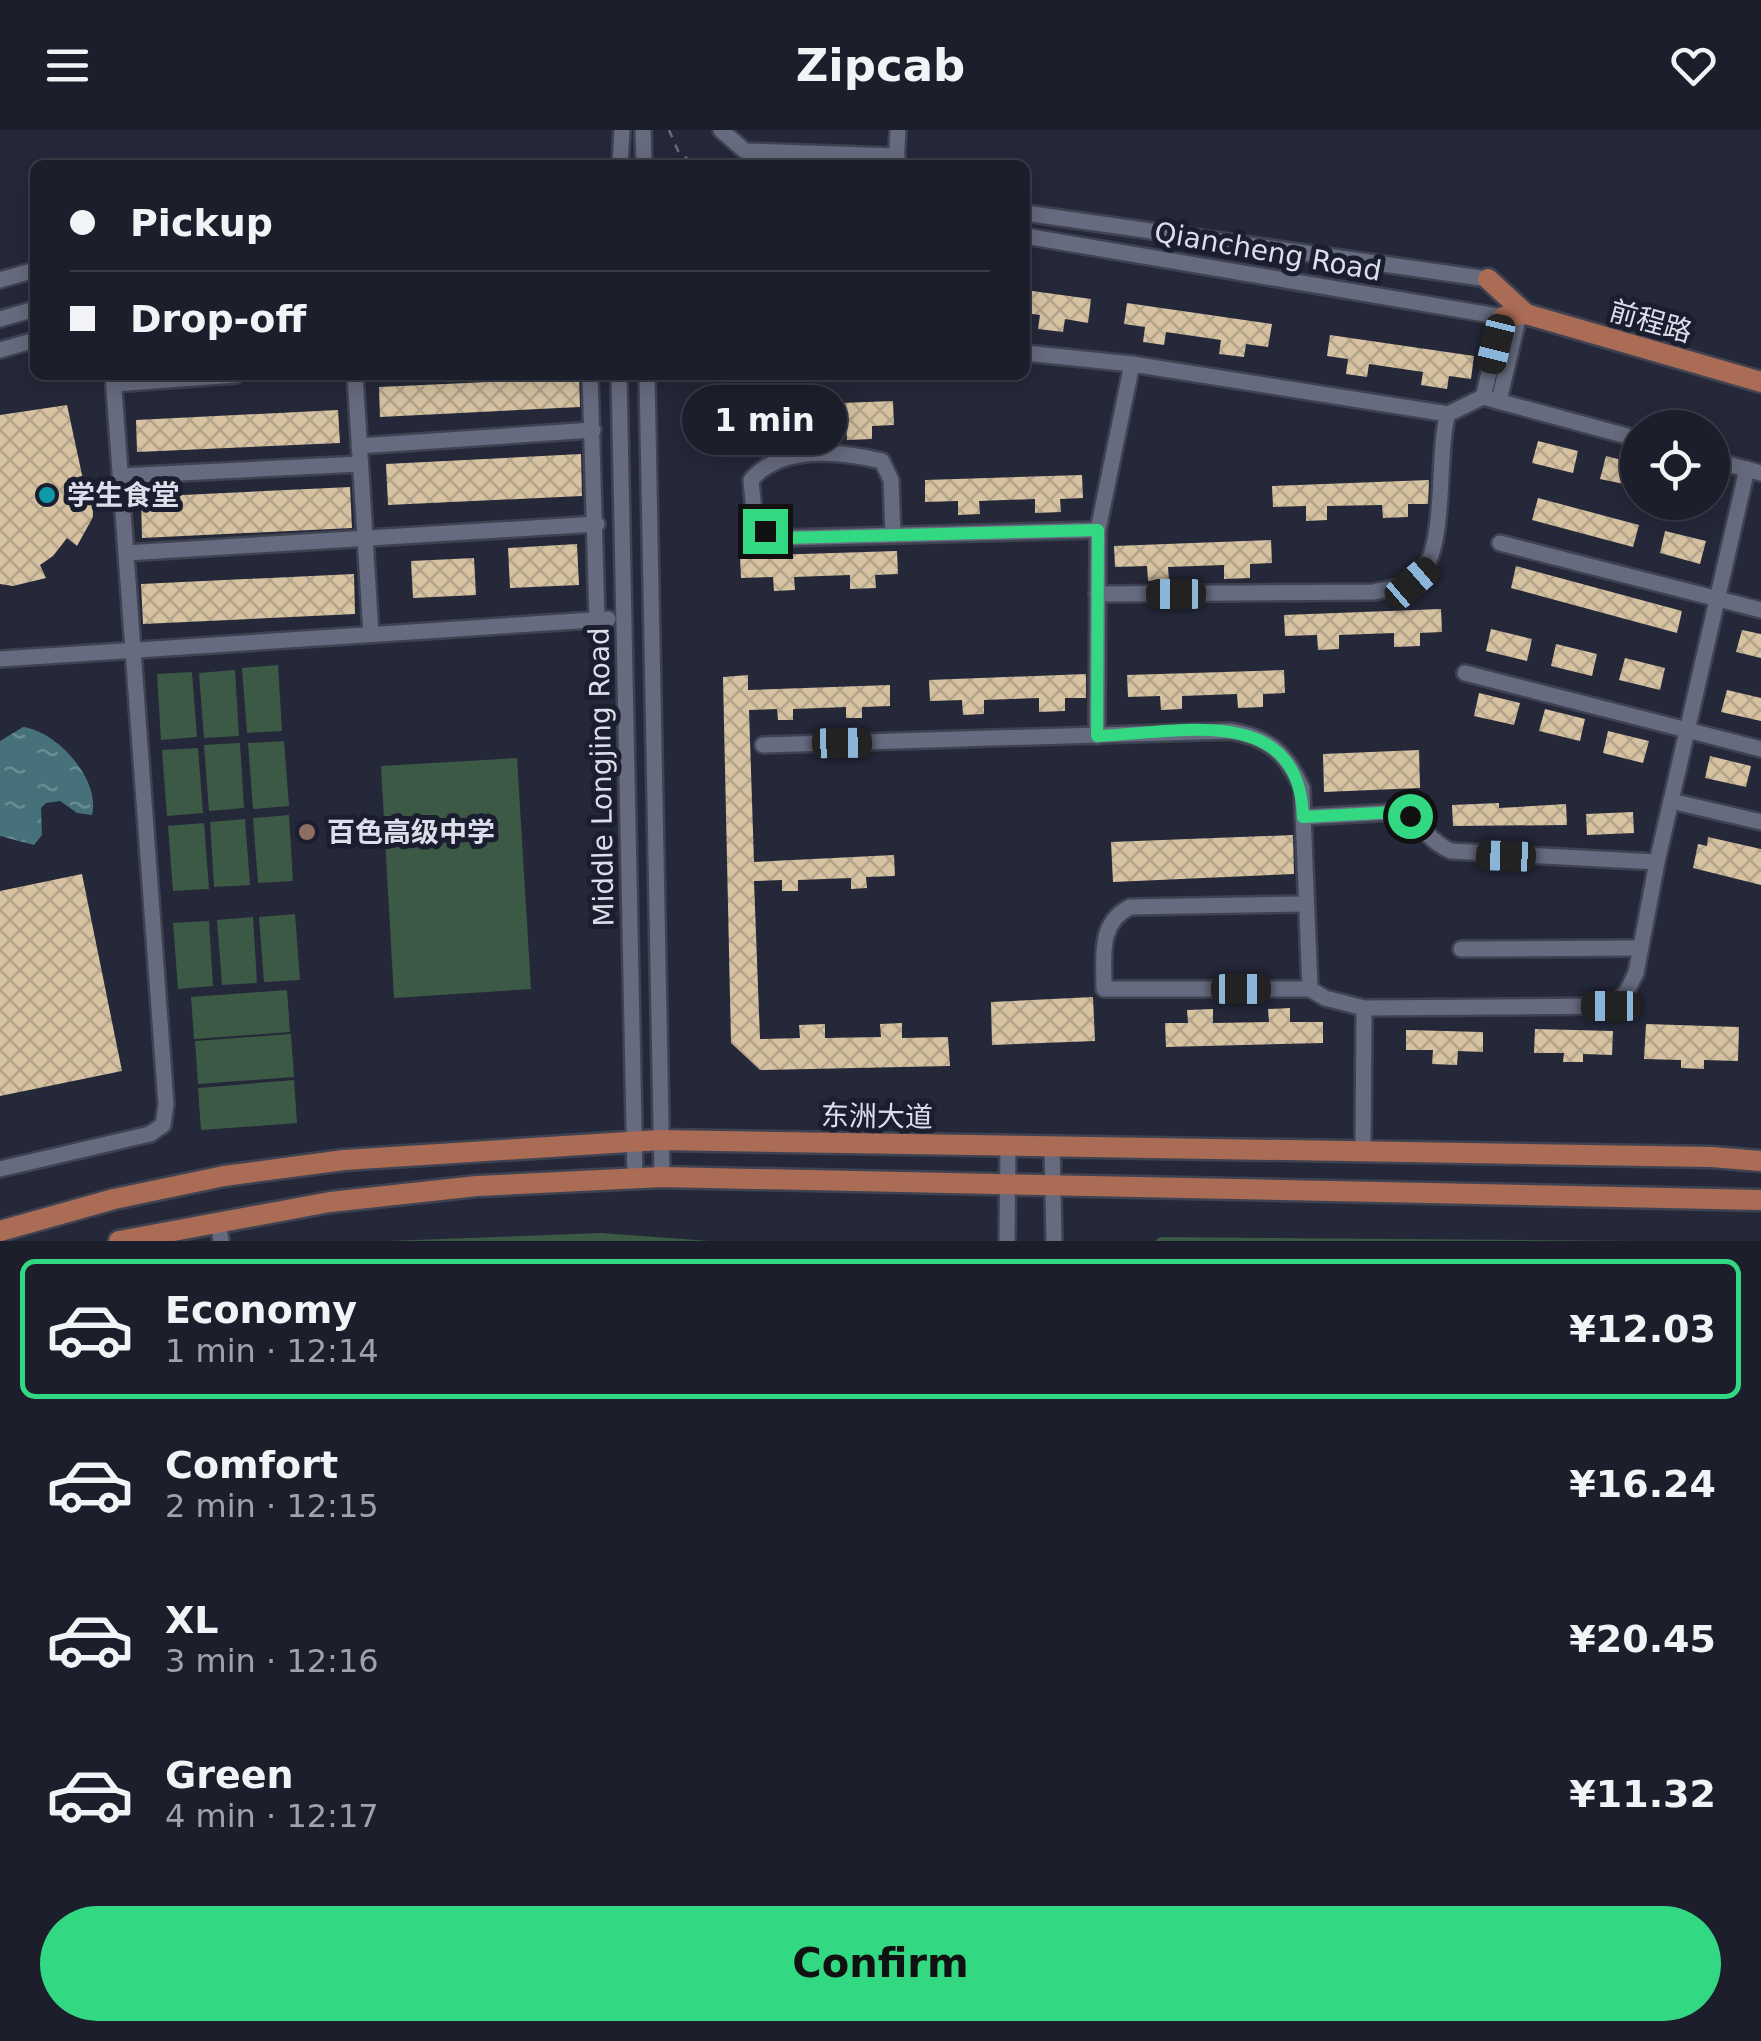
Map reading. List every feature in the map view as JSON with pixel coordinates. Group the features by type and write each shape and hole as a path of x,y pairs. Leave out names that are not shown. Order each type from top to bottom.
{"main road":[{"name":"前程路","path":"1488,279 1516,315 1761,382"},
{"name":"东洲大道","path":"0,1231 114,1199 224,1176 344,1160 660,1140 1761,1161"},
{"path":"119,1241 220,1231 330,1202 478,1186 662,1176 1761,1200"}],"street":[{"path":"620,160 622,130"},
{"path":"643,130 644,160"},
{"path":"722,130 745,151 896,160 898,130"},
{"name":"Qiancheng Road","path":"1030,213 1488,279"},
{"name":"Qiancheng Road","path":"1030,237 1516,315"},
{"path":"0,280 30,271"},
{"path":"0,319 30,310"},
{"path":"1491,399 1516,315"},
{"path":"0,350 30,341"},
{"path":"1030,354 1132,364 1448,414 1491,399 1620,434"},
{"path":"1097,736 1098,530 1132,364"},
{"path":"0,1169 150,1134 163,1126 166,1104 114,380"},
{"path":"355,380 370,634"},
{"path":"0,659 603,619 590,380"},
{"name":"Middle Longjing Road","path":"619,380 635,1178"},
{"name":"Middle Longjing Road","path":"647,380 662,1176"},
{"path":"1098,594 1374,592 1412,583 1429,568 1435,543 1442,433 1448,414"},
{"path":"359,446 593,430"},
{"path":"894,535 891,480 882,461 847,454 786,457 773,460 751,480 755,523 783,538 1098,530"},
{"path":"120,476 360,464"},
{"path":"1306,904 1130,906 1114,915 1107,928 1104,988 1310,990 1364,1008 1611,1006 1626,993 1636,972 1657,862 1718,598 1754,471"},
{"path":"126,553 597,524"},
{"path":"1500,543 1761,610"},
{"path":"1465,673 1761,749"},
{"path":"763,745 1230,731 1253,735 1290,761 1302,788 1310,990"},
{"path":"1672,801 1761,822"},
{"path":"1303,817 1396,812 1410,816 1438,846 1451,851 1657,862"},
{"path":"1461,950 1640,948"},
{"path":"1363,1151 1364,1008"},
{"path":"1007,1241 1008,1146"},
{"path":"1052,1146 1054,1241"}],"path":[{"path":"668,130 679,153 690,160"}],"shaded area":[{"path":"278,665 282,731 247,733 242,668"},
{"path":"235,670 239,736 204,738 199,673"},
{"path":"192,672 197,737 161,740 157,674"},
{"path":"284,741 289,806 253,809 248,743"},
{"path":"240,743 244,808 209,811 204,745"},
{"path":"198,748 203,813 167,816 162,750"},
{"path":"517,758 531,989 394,998 381,766"},
{"path":"289,815 293,881 258,883 253,818"},
{"path":"245,819 250,885 214,887 210,822"},
{"path":"204,823 209,889 173,891 168,826"},
{"path":"295,914 300,980 264,982 259,917"},
{"path":"253,917 257,983 222,985 217,920"},
{"path":"209,921 213,986 178,989 173,923"},
{"path":"287,990 290,1032 194,1039 191,997"},
{"path":"291,1034 294,1077 198,1084 195,1041"},
{"path":"294,1080 297,1123 201,1130 198,1088"},
{"path":"601,1233 710,1241 388,1241"},
{"path":"1160,1237 1641,1241 1155,1241"}],"water":[{"path":"23,727 49,738 74,759 90,787 93,801 92,815 77,813 60,801 46,803 41,808 42,835 34,845 0,836 0,741"}],"building":[{"path":"1030,291 1091,299 1088,323 1065,319 1063,332 1038,329 1040,315 1030,314"},
{"path":"1127,303 1272,324 1268,347 1246,344 1244,357 1219,354 1221,340 1166,332 1164,345 1143,342 1145,327 1124,324"},
{"path":"1330,335 1474,356 1471,379 1449,376 1447,389 1421,385 1423,372 1369,364 1367,377 1346,374 1348,359 1327,356"},
{"path":"579,380 580,407 380,417 379,387"},
{"path":"893,401 894,425 872,426 872,439 847,440 846,426 791,428 791,441 770,442 770,428 737,429 736,407"},
{"name":"学生食堂","path":"67,405 84,484 92,488 93,517 77,546 67,538 40,565 46,578 13,586 0,584 0,415"},
{"path":"338,410 340,443 137,452 136,420"},
{"path":"1538,441 1578,451 1573,473 1532,463"},
{"path":"581,454 582,496 388,505 386,464"},
{"path":"1606,456 1620,460 1620,483 1600,479"},
{"path":"1082,475 1083,498 1060,499 1061,512 1035,513 1035,499 979,501 980,514 958,515 958,501 925,502 925,480"},
{"path":"1429,480 1428,504 1408,504 1408,517 1383,518 1382,505 1327,506 1327,520 1306,521 1306,506 1273,507 1272,486"},
{"path":"350,487 352,528 142,538 141,497"},
{"path":"1538,498 1639,525 1633,547 1532,520"},
{"path":"1665,531 1706,541 1700,564 1660,553"},
{"path":"1271,540 1272,563 1250,564 1250,578 1224,579 1224,565 1168,567 1169,580 1148,581 1147,566 1115,567 1114,546"},
{"path":"577,544 579,585 510,588 508,548"},
{"path":"897,551 898,574 875,575 876,588 850,589 850,575 794,577 795,590 774,591 773,577 741,578 740,556"},
{"path":"474,558 476,595 413,598 411,561"},
{"path":"1516,566 1682,611 1677,633 1511,588"},
{"path":"354,574 355,614 143,624 141,584"},
{"path":"1441,609 1442,632 1420,633 1420,646 1394,647 1394,633 1339,635 1339,649 1318,650 1317,635 1285,636 1284,615"},
{"path":"1491,629 1532,639 1527,661 1486,651"},
{"path":"1742,630 1761,634 1761,658 1736,652"},
{"path":"1556,644 1597,654 1592,676 1551,666"},
{"path":"1625,658 1665,668 1660,690 1619,680"},
{"path":"1284,670 1285,693 1263,694 1263,707 1238,708 1237,694 1182,696 1182,709 1161,710 1160,696 1128,697 1127,675"},
{"path":"1086,674 1086,698 1065,698 1065,711 1039,712 1039,698 984,700 984,714 963,715 962,700 930,701 929,680"},
{"path":"748,675 748,690 890,685 890,706 862,707 862,718 846,718 846,707 793,709 793,720 778,720 777,709 749,710 754,862 894,855 895,876 866,877 867,888 851,889 851,878 798,880 798,891 782,891 782,880 754,881 760,1039 800,1038 799,1025 825,1024 825,1038 881,1037 880,1024 902,1023 902,1038 948,1037 950,1066 760,1070 731,1043 723,677"},
{"path":"1727,690 1761,698 1761,721 1721,712"},
{"path":"1479,693 1520,703 1514,725 1474,716"},
{"path":"1545,709 1585,719 1580,741 1539,731"},
{"path":"1608,731 1649,741 1643,763 1603,753"},
{"path":"1419,750 1420,788 1324,792 1323,754"},
{"path":"1710,756 1751,766 1746,787 1705,778"},
{"path":"1499,803 1499,808 1566,804 1567,825 1453,826 1452,805"},
{"path":"1633,812 1634,833 1587,835 1586,814"},
{"path":"1293,835 1294,874 1113,882 1111,842"},
{"path":"1708,837 1761,849 1761,885 1693,868 1698,844 1707,846"},
{"path":"82,874 122,1071 0,1096 0,891"},
{"path":"1093,997 1095,1041 992,1045 991,1002"},
{"path":"1290,1008 1290,1022 1323,1022 1323,1043 1166,1047 1165,1023 1188,1023 1187,1010 1213,1009 1213,1023 1269,1022 1268,1009"},
{"path":"1646,1024 1739,1027 1738,1061 1704,1060 1704,1069 1681,1068 1681,1060 1644,1059"},
{"path":"1535,1029 1613,1031 1612,1055 1583,1054 1583,1062 1563,1062 1564,1053 1534,1053"},
{"path":"1406,1030 1483,1032 1483,1052 1458,1051 1457,1065 1432,1064 1433,1050 1406,1050"}],"place":[{"name":"学生食堂","path":"47,495"},
{"name":"百色高级中学","path":"307,832"}],"route":[{"path":"765,531 783,538 1098,530 1097,736 1230,731 1253,735 1290,761 1302,788 1303,817 1396,812 1410,816"}]}
